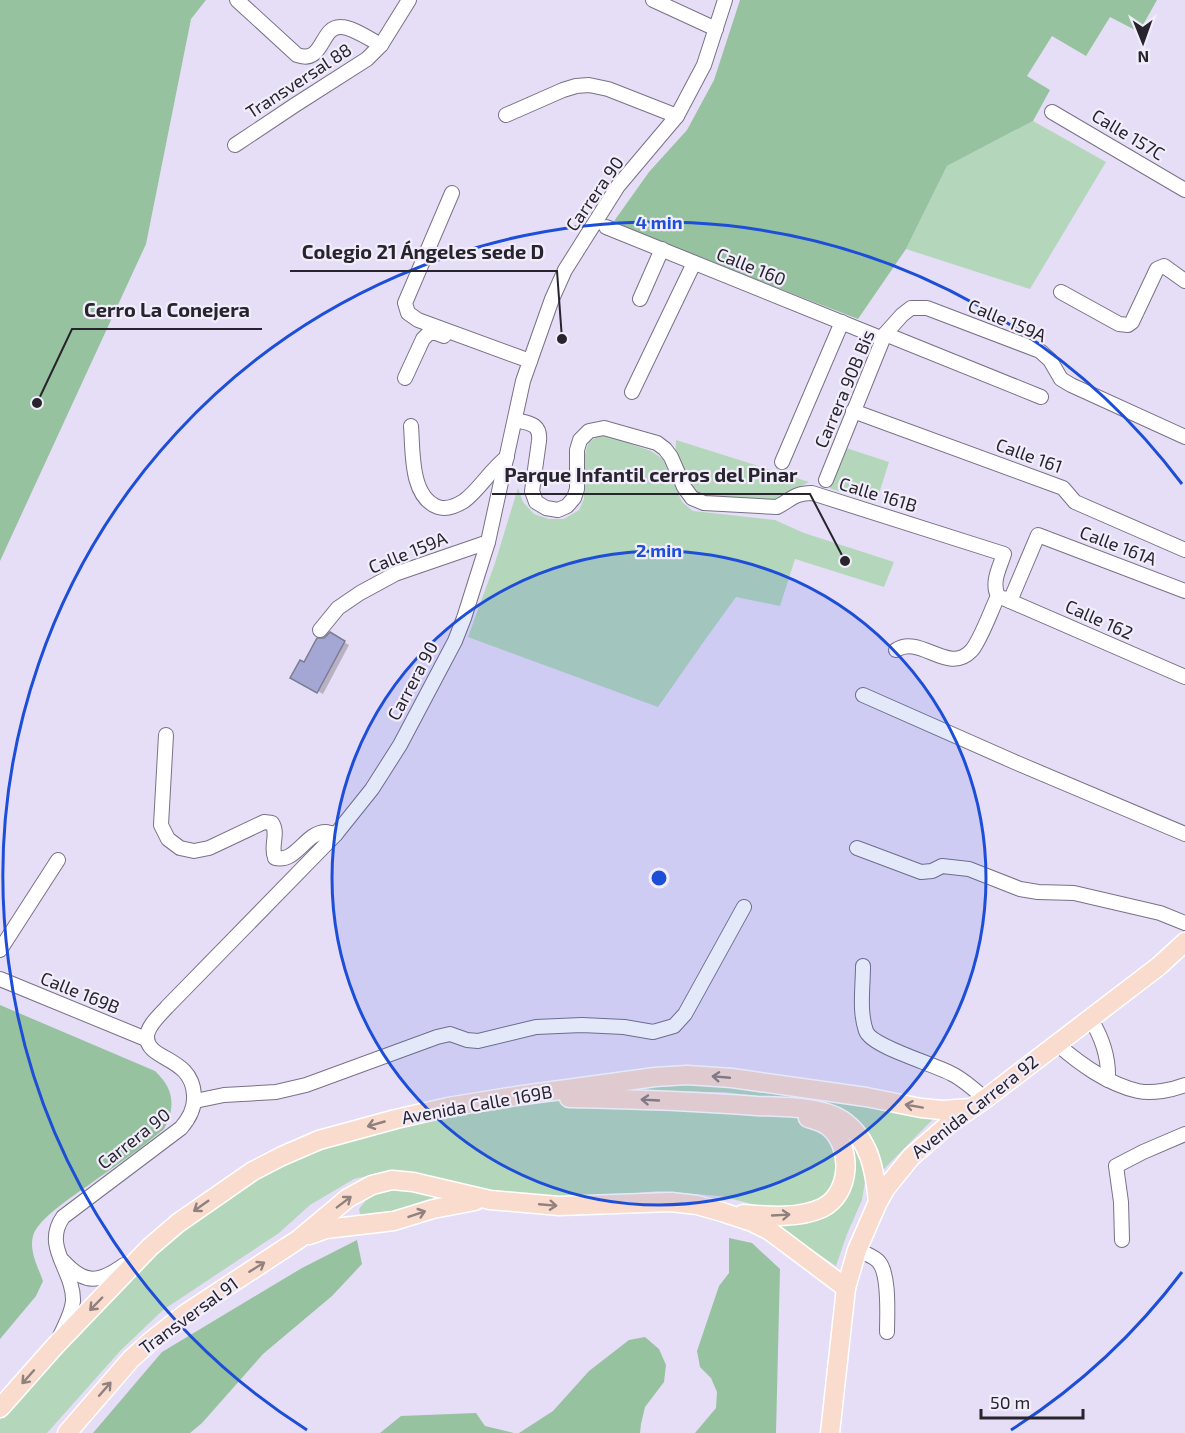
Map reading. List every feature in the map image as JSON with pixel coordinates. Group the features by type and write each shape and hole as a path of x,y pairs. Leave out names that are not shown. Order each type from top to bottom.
{"main road":[{"name":"Avenida Carrera 92","path":"830,1433 846,1288 857,1250 878,1202 898,1172 911,1157 949,1124 1159,966 1185,942"},
{"name":"Avenida Calle 169B","path":"55,1346 150,1247 178,1222 214,1197 282,1156 319,1140 396,1119 448,1107 655,1077 732,1078 942,1110 978,1103"},
{"path":"516,1096 729,1104 800,1108 828,1113 842,1120 866,1147 874,1169 878,1202"},
{"path":"722,1212 779,1216 802,1214 822,1208 838,1193 844,1181 846,1169 841,1144 828,1127 817,1120 729,1104"},
{"path":"299,1239 348,1198 372,1185 392,1180 413,1182 490,1200 559,1206 671,1202 697,1205 752,1222 770,1231 846,1288"},
{"path":"299,1239 326,1230 394,1221 444,1206 490,1200"},
{"name":"Transversal 91","path":"67,1433 131,1359 151,1341 185,1314 299,1239"},
{"path":"0,1408 55,1346"}],"street":[{"name":"Transversal 88","path":"237,0 297,55 304,58 313,56 332,29 340,27 381,45"},
{"name":"Transversal 88","path":"235,145 367,59 381,45 410,0"},
{"path":"652,0 716,29"},
{"name":"Carrera 90","path":"147,1039 151,1025 167,1007 336,834 372,789 400,745 455,640 468,608 488,542 523,381 552,299 566,270 618,186 677,116 704,65 725,0"},
{"path":"506,115 569,88 589,85 608,89 677,116"},
{"name":"Calle 157C","path":"1052,112 1185,190"},
{"path":"452,193 405,303 408,313 418,320 529,364"},
{"name":"Calle 160","path":"606,227 842,322 1041,397"},
{"path":"640,299 662,249"},
{"path":"632,392 694,263"},
{"path":"1061,292 1119,324 1128,325 1132,322 1157,269 1164,266 1185,281"},
{"name":"Calle 159A","path":"902,315 911,308 927,308 1040,351 1050,360 1061,379 1071,386 1185,437"},
{"name":"Carrera 90B Bis","path":"826,480 884,337 902,315"},
{"path":"782,462 842,322"},
{"path":"405,378 423,339 429,333 436,333 529,364"},
{"name":"Calle 161","path":"853,411 1063,488 1075,502 1185,550"},
{"name":"Calle 161B","path":"514,420 531,424 538,429 540,435 532,491 536,502 546,508 558,510 567,506 574,498 577,489 577,450 580,440 589,431 604,428 657,443 671,457 684,487 692,498 704,503 777,507 802,493 812,493 1004,554 995,581 996,591 1004,598"},
{"path":"411,426 415,474 421,493 430,504 441,508 453,507 465,500 495,466 507,457"},
{"name":"Calle 161A","path":"1004,598 1038,535 1185,591"},
{"name":"Calle 159A","path":"320,630 338,608 395,574 488,542"},
{"path":"896,650 907,646 949,659 964,656 974,648 1004,598"},
{"name":"Calle 162","path":"1004,598 1185,677"},
{"path":"862,695 1185,834"},
{"path":"166,735 161,825 168,839 180,848 194,850 209,848 264,822 272,823 275,829 272,851 275,858 282,860 318,834 327,832 336,834"},
{"path":"857,849 921,872 932,871 942,866 969,869 1020,889 1074,893 1160,913 1185,923"},
{"path":"0,950 58,860"},
{"path":"147,1039 149,1047 156,1053 185,1070 193,1085 195,1101 224,1095 276,1092 306,1086 450,1034 466,1040 478,1041 536,1027 582,1025 653,1032 674,1026 685,1014 744,907"},
{"path":"863,966 862,1015 867,1034 881,1045 951,1073 969,1084 978,1103"},
{"name":"Calle 169B","path":"0,979 147,1039"},
{"path":"1090,1018 1098,1031 1106,1054 1108,1080"},
{"path":"1057,1044 1076,1060 1108,1080 1140,1092 1170,1090 1185,1085"},
{"name":"Carrera 90","path":"55,1346 73,1304 72,1293 55,1244 55,1230 63,1217 180,1128 192,1112 195,1101"},
{"path":"1122,1240 1122,1202 1116,1166 1185,1134"},
{"path":"60,1257 79,1275 96,1279 105,1278 150,1247"},
{"path":"857,1250 872,1256 880,1262 884,1269 887,1332"}],"green space":[{"path":"0,0 206,0 191,19 146,244 0,561"},
{"path":"740,0 1157,0 1139,32 1110,17 1086,56 1052,36 1027,76 1050,90 1033,121 947,166 906,249 858,319 612,224 649,172 687,130 714,80"},
{"path":"1033,121 1106,162 1030,289 906,249 947,166"},
{"path":"600,435 651,451 663,459 682,502 693,511 775,520 804,533 894,562 884,587 795,559 780,606 736,597 658,707 468,637 495,563 518,488 523,502 534,514 549,519 564,519 579,510 584,499 585,454 589,442"},
{"path":"676,440 809,482 772,502 703,499 675,466"},
{"path":"843,447 889,462 876,503 829,488"},
{"path":"0,1005 155,1071 166,1084 171,1105 164,1129 58,1207 36,1229 32,1247 43,1281 36,1296 0,1339"},
{"path":"665,1084 717,1084 942,1110 883,1170 878,1149 862,1128 792,1100 724,1092 608,1091"},
{"path":"565,1101 778,1114 800,1119 820,1126 835,1143 840,1163 836,1184 825,1196 805,1208 783,1208 760,1206 720,1196 658,1191 577,1199 500,1193 391,1170 354,1179 310,1205 279,1233 163,1310 121,1350 47,1433 0,1433 0,1420 128,1274 265,1166 419,1116 502,1105"},
{"path":"843,1127 857,1142 866,1176 862,1200 836,1266 768,1222 800,1223 829,1215 845,1198 856,1167 853,1146"},
{"path":"395,1185 429,1193 434,1198 427,1203 364,1220 359,1209 366,1200"},
{"path":"729,1238 752,1243 780,1269 776,1433 695,1433 716,1408 717,1392 711,1378 700,1367 697,1351 719,1286 729,1273"},
{"path":"357,1240 362,1264 332,1296 263,1354 202,1423 190,1433 93,1433 162,1352 302,1268"},
{"path":"645,1337 659,1349 666,1365 664,1382 645,1407 640,1433 519,1433 553,1411 589,1371 629,1340"},
{"path":"476,1413 485,1426 514,1433 380,1433 401,1416"}],"building":[{"path":"330,632 345,641 317,693 290,678 300,660 304,662 317,638 324,638"}],"place":[{"name":"Colegio 21 Ángeles sede D","path":"562,339"},
{"name":"Cerro La Conejera","path":"37,403"},
{"name":"Parque Infantil cerros del Pinar","path":"845,561"}]}
